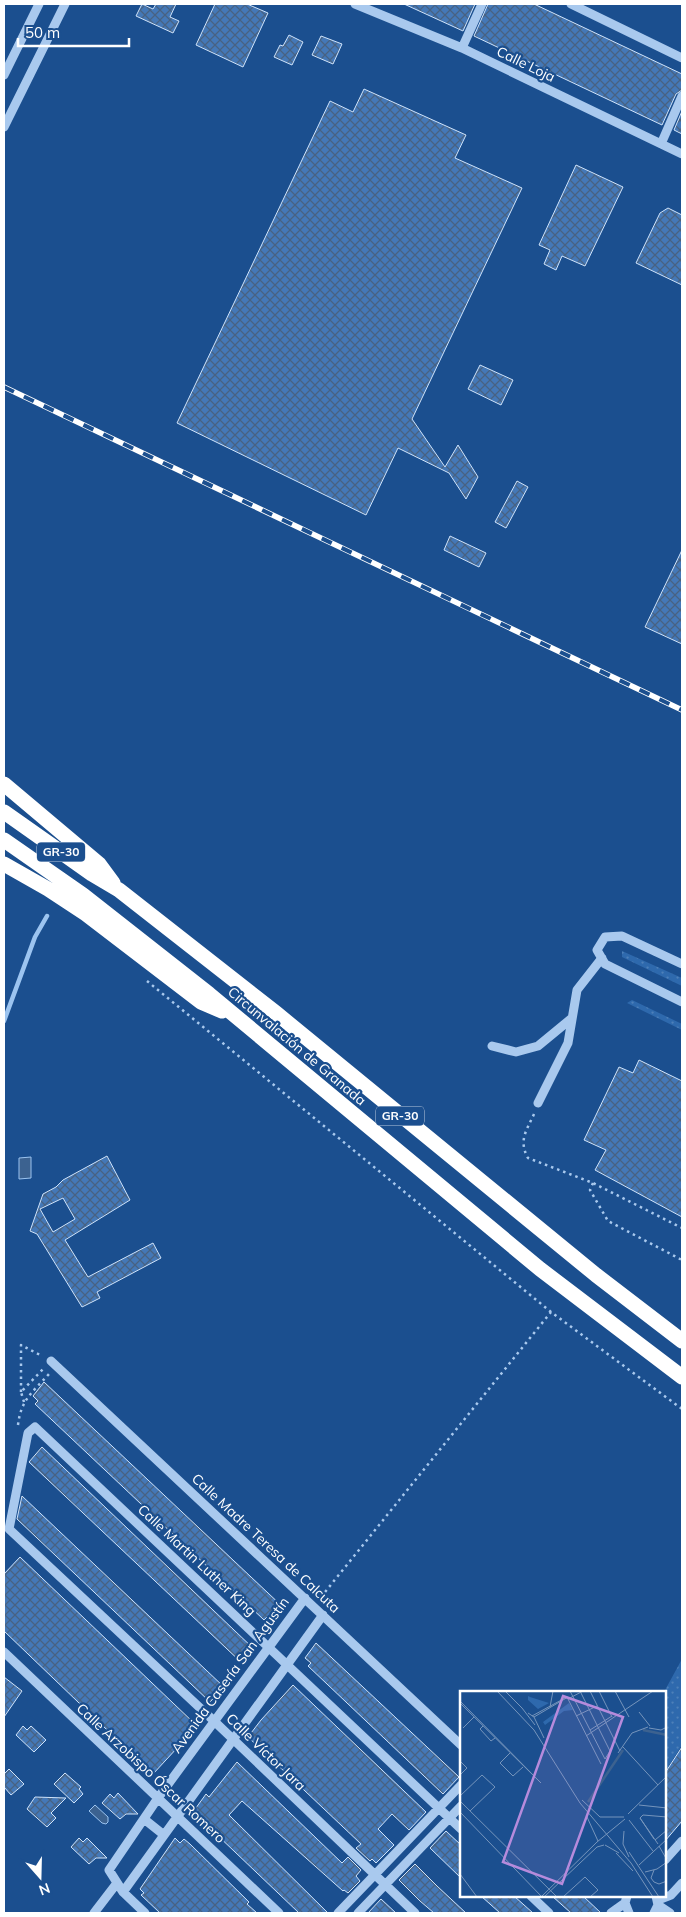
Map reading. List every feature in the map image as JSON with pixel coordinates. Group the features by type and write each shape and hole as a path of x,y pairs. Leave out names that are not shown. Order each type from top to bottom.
{"highway":[{"path":"4,784 99,864 119,890"},
{"name":"Circunvalación de Granada","path":"4,812 92,874 119,890 276,1013 596,1275 682,1341"},
{"name":"Circunvalación de Granada","path":"4,840 84,895 238,1018 540,1269 682,1377"},
{"path":"4,864 48,889 86,914 201,1002 238,1018"}],"street":[{"path":"4,75 39,4"},
{"path":"4,127 65,4"},
{"name":"Calle Loja","path":"355,4 462,48 682,154"},
{"path":"462,48 482,4"},
{"path":"571,4 682,58"},
{"path":"661,144 682,96"},
{"path":"682,964 622,936 605,936 597,950 605,964 682,1002"},
{"path":"538,1103 568,1043 577,990 602,958"},
{"path":"492,1046 516,1052 538,1046 572,1018"},
{"name":"Calle Madre Teresa de Calcuta","path":"52,1366 314,1606 460,1745"},
{"name":"Calle Martin Luther King","path":"9,1529 28,1433 35,1426 460,1829"},
{"name":"Calle Víctor Jara","path":"9,1529 415,1913"},
{"name":"Avenida Casería San Agustín","path":"146,1913 123,1892 109,1870 158,1798 305,1598"},
{"path":"123,1892 322,1615"},
{"name":"Calle Arzobispo Óscar Romero","path":"4,1652 279,1913"},
{"path":"338,1913 460,1786"},
{"path":"358,1913 460,1807"},
{"path":"144,1819 164,1835"},
{"path":"666,1859 682,1841"},
{"path":"94,1913 117,1883"},
{"path":"670,1913 656,1903 671,1895 682,1883"},
{"path":"532,1897 549,1913"},
{"path":"611,1913 624,1898"},
{"path":"624,1898 629,1913"}],"path":[{"path":"142,977 551,1312 682,1409"},
{"path":"538,1103 523,1138 522,1148 528,1158 593,1182 682,1228"},
{"path":"593,1182 590,1190 608,1221 682,1260"},
{"path":"314,1606 551,1312"},
{"path":"24,1402 21,1392 21,1346 52,1366"},
{"path":"21,1392 52,1366"},
{"path":"18,1429 20,1411 24,1402 52,1366"}],"shaded area":[{"path":"622,951 682,978 682,986 622,957"},
{"path":"632,1000 682,1024 682,1030 627,1003"},
{"path":"31,1157 31,1178 19,1179 19,1158"},
{"path":"682,1659 682,1745 666,1770 666,1691"},
{"path":"95,1805 108,1817 106,1824 102,1823 89,1811"}],"building":[{"path":"142,4 153,9 156,4 176,4 170,17 179,21 173,33 136,16"},
{"path":"215,4 247,4 268,13 243,67 196,45"},
{"path":"404,4 475,4 463,31"},
{"path":"488,4 534,4 682,74 682,90 676,94 662,125 474,36"},
{"path":"289,35 303,42 292,65 274,57 280,45 283,46"},
{"path":"321,36 342,44 333,64 312,55"},
{"path":"364,89 466,135 455,158 522,188 412,419 445,467 458,445 478,477 466,499 449,473 398,448 366,515 177,423 330,101 353,112"},
{"path":"682,111 682,134 674,130"},
{"path":"576,165 623,187 585,266 562,256 556,270 544,264 550,250 539,245"},
{"path":"668,208 682,215 682,285 636,263 660,213"},
{"path":"480,365 513,380 501,405 468,389"},
{"path":"517,481 528,487 506,528 495,522"},
{"path":"450,536 486,553 479,567 444,550"},
{"path":"682,550 682,644 645,627"},
{"path":"639,1060 682,1081 682,1217 595,1170 606,1150 584,1140 619,1067 633,1073"},
{"path":"107,1156 130,1200 65,1240 88,1277 153,1243 161,1258 97,1292 100,1298 82,1307 37,1234 30,1231 43,1194 56,1187 63,1180","holes":["63,1198 75,1219 53,1232 40,1209"]},
{"path":"44,1382 285,1609 273,1623 267,1617 264,1620 35,1404 38,1401 33,1396"},
{"path":"42,1447 255,1650 244,1665 29,1462"},
{"path":"22,1496 224,1687 210,1702 17,1519"},
{"path":"20,1557 195,1724 178,1747 153,1774 4,1631 4,1574"},
{"path":"316,1643 459,1777 443,1794 308,1666 311,1663 305,1658"},
{"path":"4,1677 22,1691 4,1717"},
{"path":"293,1685 426,1812 409,1830 392,1814 378,1829 394,1845 376,1863 372,1859 370,1861 356,1848 361,1844 248,1737"},
{"path":"23,1726 27,1730 31,1726 46,1740 34,1752 16,1735"},
{"path":"682,1747 682,1821 666,1840 666,1771"},
{"path":"237,1762 342,1863 348,1857 361,1870 356,1876 360,1881 348,1893 343,1891 242,1801 229,1815 328,1913 299,1913 193,1812 206,1794 209,1797"},
{"path":"9,1769 24,1784 11,1795 4,1787 4,1774"},
{"path":"65,1773 81,1787 79,1789 83,1794 74,1803 54,1784"},
{"path":"118,1793 138,1814 126,1814 120,1819 102,1803 110,1794 114,1798"},
{"path":"35,1797 66,1798 51,1813 56,1818 47,1827 27,1809"},
{"path":"446,1831 460,1844 460,1877 430,1848"},
{"path":"79,1838 83,1842 87,1838 107,1858 96,1858 89,1864 71,1847"},
{"path":"175,1838 180,1843 184,1839 190,1844 249,1902 247,1904 257,1913 160,1913 141,1895 144,1893 140,1889"},
{"path":"415,1864 466,1913 434,1913 420,1901 399,1880"},
{"path":"482,1897 515,1897 533,1913 500,1913"},
{"path":"553,1897 584,1897 601,1913 571,1913"},
{"path":"381,1899 396,1913 368,1913"}],"waterway":[{"path":"4,1021 35,937 47,916"}],"railway":[{"path":"4,387 682,710"}]}
